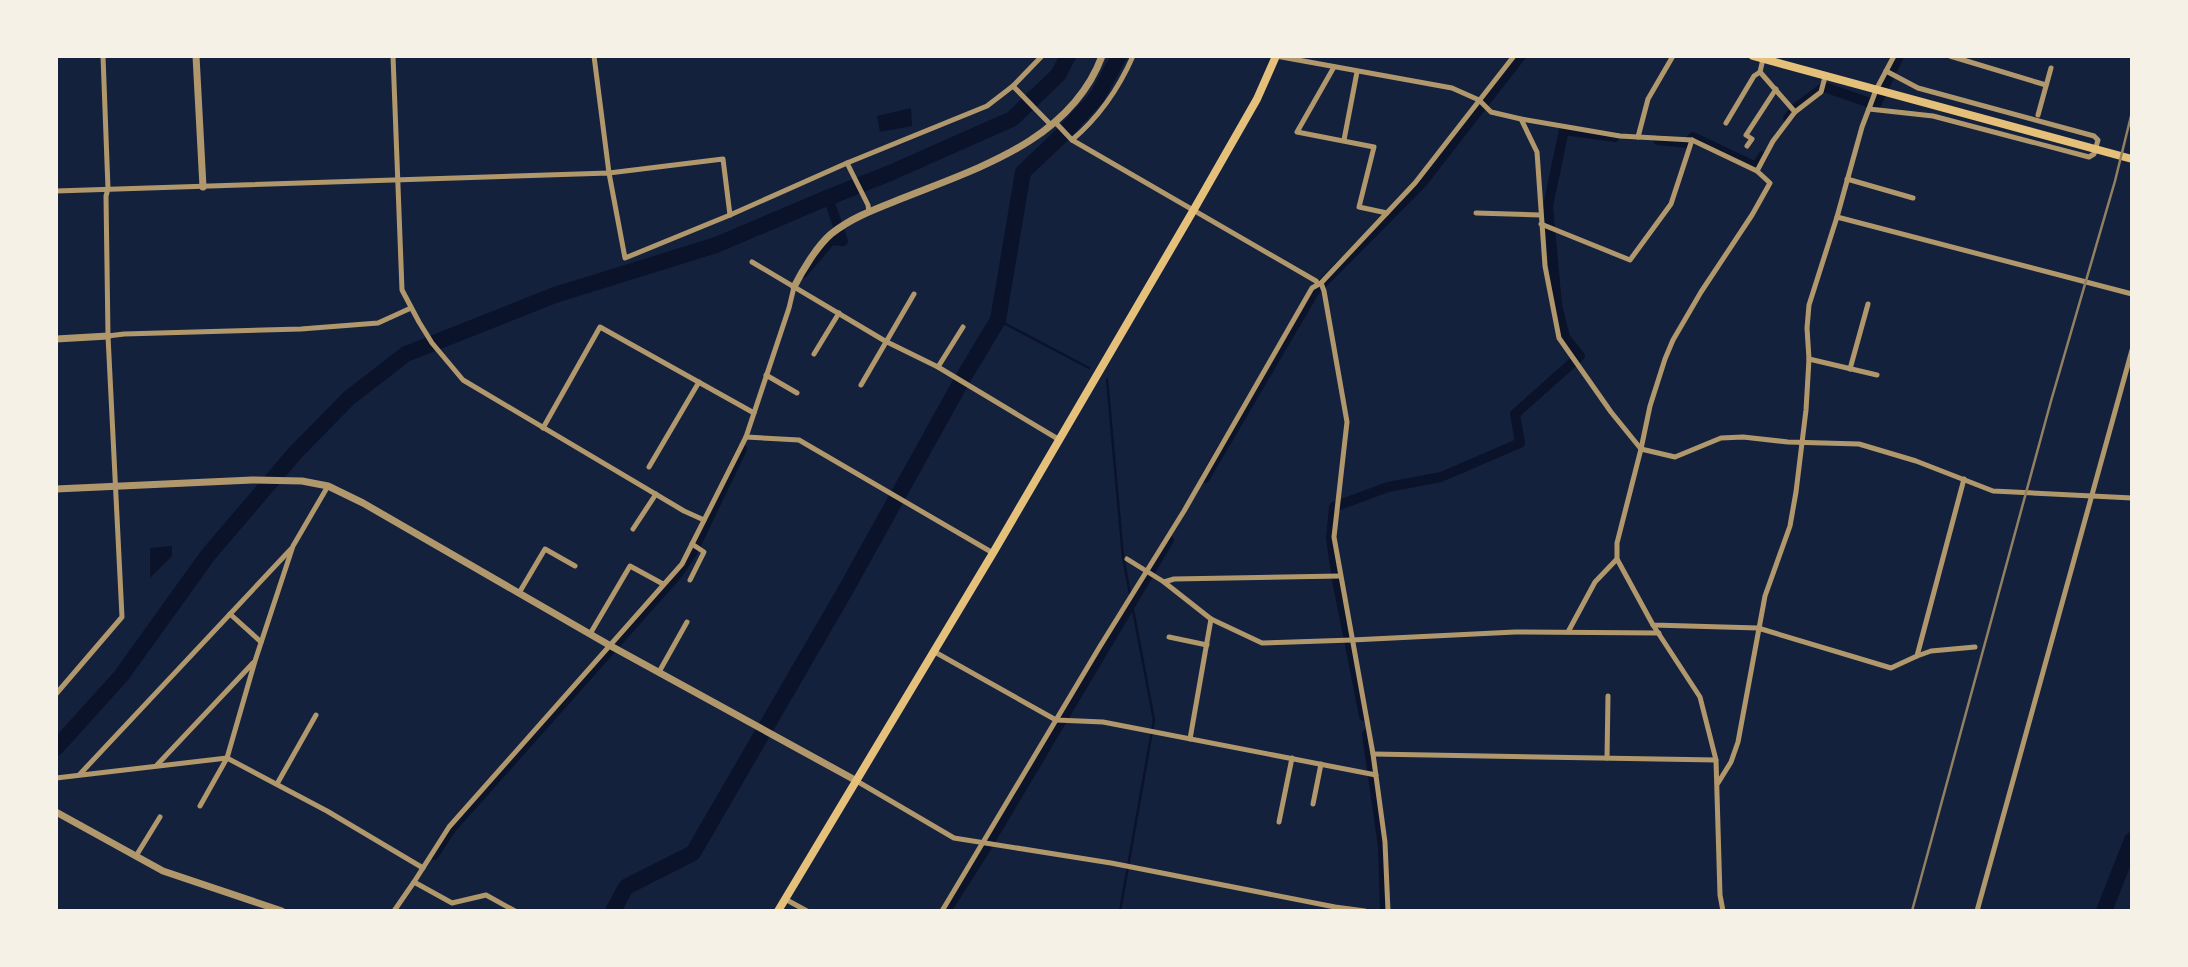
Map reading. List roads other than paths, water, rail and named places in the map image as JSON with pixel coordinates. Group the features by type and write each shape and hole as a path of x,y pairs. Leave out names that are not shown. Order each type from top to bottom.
{"main road":[{"path":"778,911 993,553 1193,211 1257,99 1276,56"},
{"path":"1753,56 2132,159"}],"street":[{"path":"56,694 122,617 108,336 108,189 103,56"},
{"path":"196,56 203,187"},
{"path":"393,56 402,290 419,323 464,380 704,520"},
{"path":"594,56 609,173 625,258 987,106 1013,86 1042,56"},
{"path":"394,911 449,827 682,564 746,438 794,287 801,273 830,235 868,209 1014,151 1068,111 1102,56"},
{"path":"1072,140 1087,127 1113,94 1133,56"},
{"path":"1276,56 1452,88 1479,100 1491,112 1521,119 1572,129 1692,140 1758,171 1770,183 1673,340 1650,406 1617,543 1617,559 1653,625 1700,697 1716,760 1720,895 1724,911"},
{"path":"942,911 1191,500 1312,288 1319,284 1415,183 1514,56"},
{"path":"1638,137 1648,99 1674,56"},
{"path":"1718,783 1731,762 1738,742 1765,596 1790,526 1802,442 1809,359 1807,328 1810,305 1862,127 1876,90 1894,56"},
{"path":"1950,56 2046,85"},
{"path":"1726,123 1754,76 1760,72 1763,59"},
{"path":"1334,68 1297,132 1374,147 1359,207 1387,212"},
{"path":"2038,116 2051,68"},
{"path":"1869,109 1933,116 2090,157 2094,154 2098,140 2094,136 1918,88 1886,71"},
{"path":"1344,141 1357,72"},
{"path":"1760,72 1795,111"},
{"path":"1758,171 1773,141 1795,111 1821,92 1825,77"},
{"path":"1013,86 1072,140 1316,281 1324,291 1347,422 1334,537 1373,754 1385,842 1388,911"},
{"path":"1747,146 1752,139 1746,135 1776,89"},
{"path":"1521,119 1537,152 1545,265 1559,338 1611,412 1641,449 1675,457 1721,438 1743,437 1859,444 1916,461 1993,491 2132,498"},
{"path":"1542,225 1630,261 1671,204 1692,140"},
{"path":"56,191 609,173 723,159 730,215"},
{"path":"848,164 868,209"},
{"path":"1847,179 1913,198"},
{"path":"1476,213 1540,215"},
{"path":"1837,217 2132,295"},
{"path":"752,262 885,341 938,367 1058,439"},
{"path":"861,385 914,294"},
{"path":"1850,369 1868,304"},
{"path":"56,339 124,334 301,329 378,323 411,307"},
{"path":"814,354 839,313"},
{"path":"543,428 600,327 754,413"},
{"path":"938,367 963,327"},
{"path":"1977,911 2132,350"},
{"path":"1809,359 1877,375"},
{"path":"766,375 797,393"},
{"path":"649,467 699,382"},
{"path":"746,438 799,440 993,553"},
{"path":"56,489 253,480 302,481 328,486 363,503 608,645 855,780 954,838 1111,863 1334,909 1365,911"},
{"path":"1917,656 1964,480"},
{"path":"200,806 227,758 293,546 328,486"},
{"path":"633,529 656,494"},
{"path":"690,580 704,552 692,544"},
{"path":"80,774 293,546"},
{"path":"519,593 545,549 575,566"},
{"path":"1127,559 1164,582 1211,619 1262,643 1515,632 1659,633"},
{"path":"1568,632 1595,582 1617,559"},
{"path":"590,634 630,566 663,584"},
{"path":"1164,582 1174,579 1340,576"},
{"path":"230,614 261,642"},
{"path":"1190,739 1211,619"},
{"path":"659,672 687,622"},
{"path":"1653,625 1758,628 1891,668 1931,651 1975,647"},
{"path":"1169,637 1207,645"},
{"path":"933,651 1056,720 1103,722 1376,775"},
{"path":"157,765 255,661"},
{"path":"1607,758 1608,696"},
{"path":"277,785 316,715"},
{"path":"1373,754 1716,760"},
{"path":"56,778 227,758 327,811 423,868"},
{"path":"1279,822 1292,758"},
{"path":"1313,804 1321,764"},
{"path":"56,812 163,871 282,911"},
{"path":"136,856 160,817"},
{"path":"414,882 452,903 486,895 515,911"},
{"path":"785,899 807,911"}],"water":[{"path":"911,108 912,126 880,132 877,116"},
{"path":"172,546 172,556 150,578 150,548"}],"waterway":[{"path":"56,748 121,676 208,555 295,453 349,398 406,354 555,295 716,245 1012,119 1058,75 1068,56"},
{"path":"613,911 626,887 693,853 998,320 1023,172 1097,97 1119,56"},
{"path":"1205,478 1314,292 1422,183 1521,56"},
{"path":"1788,118 1796,108 1824,87 1876,105 1899,56"},
{"path":"1364,716 1337,580 1331,538 1334,507 1388,487 1441,477 1520,443 1515,414 1580,356 1565,337 1557,305 1548,206 1564,130 1615,137"},
{"path":"1658,140 1688,143 1693,137 1756,167 1763,156"},
{"path":"803,273 831,240 843,241 828,197"},
{"path":"998,320 1089,368"},
{"path":"1107,379 1123,557 1154,720 1120,911"},
{"path":"434,855 451,829 677,575 692,553 742,449"},
{"path":"946,911 1169,540"},
{"path":"1367,734 1383,847 1385,911"},
{"path":"2104,911 2132,840"}],"railway":[{"path":"1912,911 2132,112"}]}
